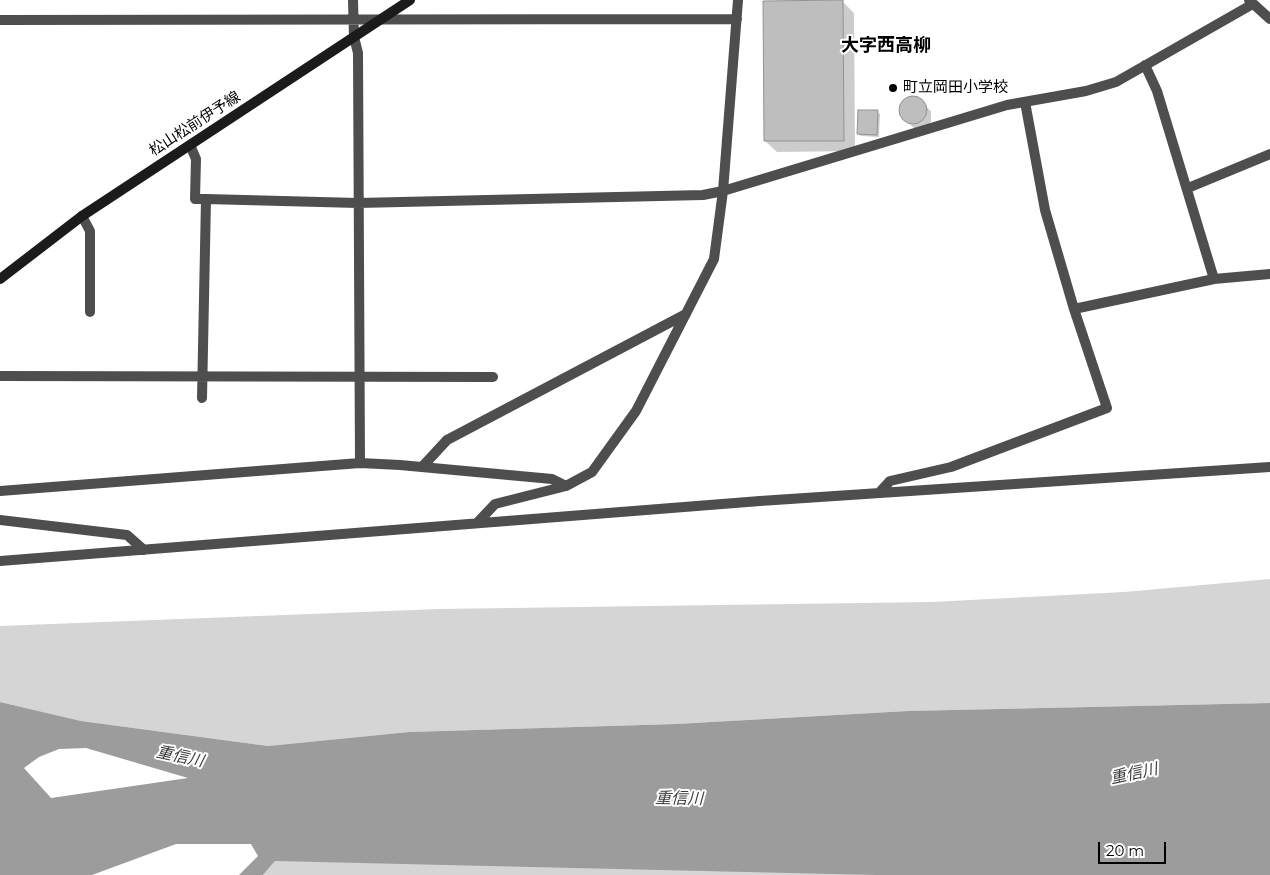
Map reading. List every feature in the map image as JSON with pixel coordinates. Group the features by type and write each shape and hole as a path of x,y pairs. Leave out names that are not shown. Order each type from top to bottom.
{"main road":[{"name":"松山松前伊予線","path":"0,279 82,216 410,0"}],"street":[{"path":"353,0 354,37 358,53 358,377 360,463"},
{"path":"478,522 495,504 566,486 592,472 636,411 714,259 723,191 738,0"},
{"path":"190,145 196,159 195,198 358,203 703,195 723,191 1007,105 1086,90 1116,82 1250,2 1270,19"},
{"path":"0,20 353,18 737,19"},
{"path":"1145,65 1157,91 1188,188 1214,279"},
{"path":"879,493 890,481 951,467 1107,408 1074,309 1045,210 1025,102"},
{"path":"1188,188 1270,154"},
{"path":"202,398 204,376 206,199"},
{"path":"82,216 90,231 90,312"},
{"path":"1074,309 1214,279 1270,274"},
{"path":"422,466 447,440 686,314"},
{"path":"0,376 492,377"},
{"path":"0,491 360,463 422,466 552,479 566,486"},
{"path":"0,561 478,522 1270,467"},
{"path":"0,520 127,535 144,550"}],"shaded area":[{"path":"1270,579 1270,703 908,711 676,724 409,732 268,746 81,721 0,702 0,626 439,609 932,602 1124,592"},
{"path":"441,857 875,875 263,875 275,861"}],"water":[{"name":"重信川","path":"0,702 81,721 268,746 409,732 676,724 908,711 1270,703 1270,875 875,875 275,861 263,875 239,875 258,856 251,844 176,844 92,875 0,875","holes":["86,748 188,778 51,798 24,768 39,757 59,749"]}],"building":[{"path":"843,0 844,141 764,141 763,1"},
{"path":"913,96 923,100 927,110 923,120 913,124 903,120 899,110 903,100"},
{"path":"858,110 878,110 877,135 857,134"}],"place":[{"name":"町立岡田小学校","path":"893,88"}],"district":[{"name":"大字西高柳","path":"886,46"}]}
